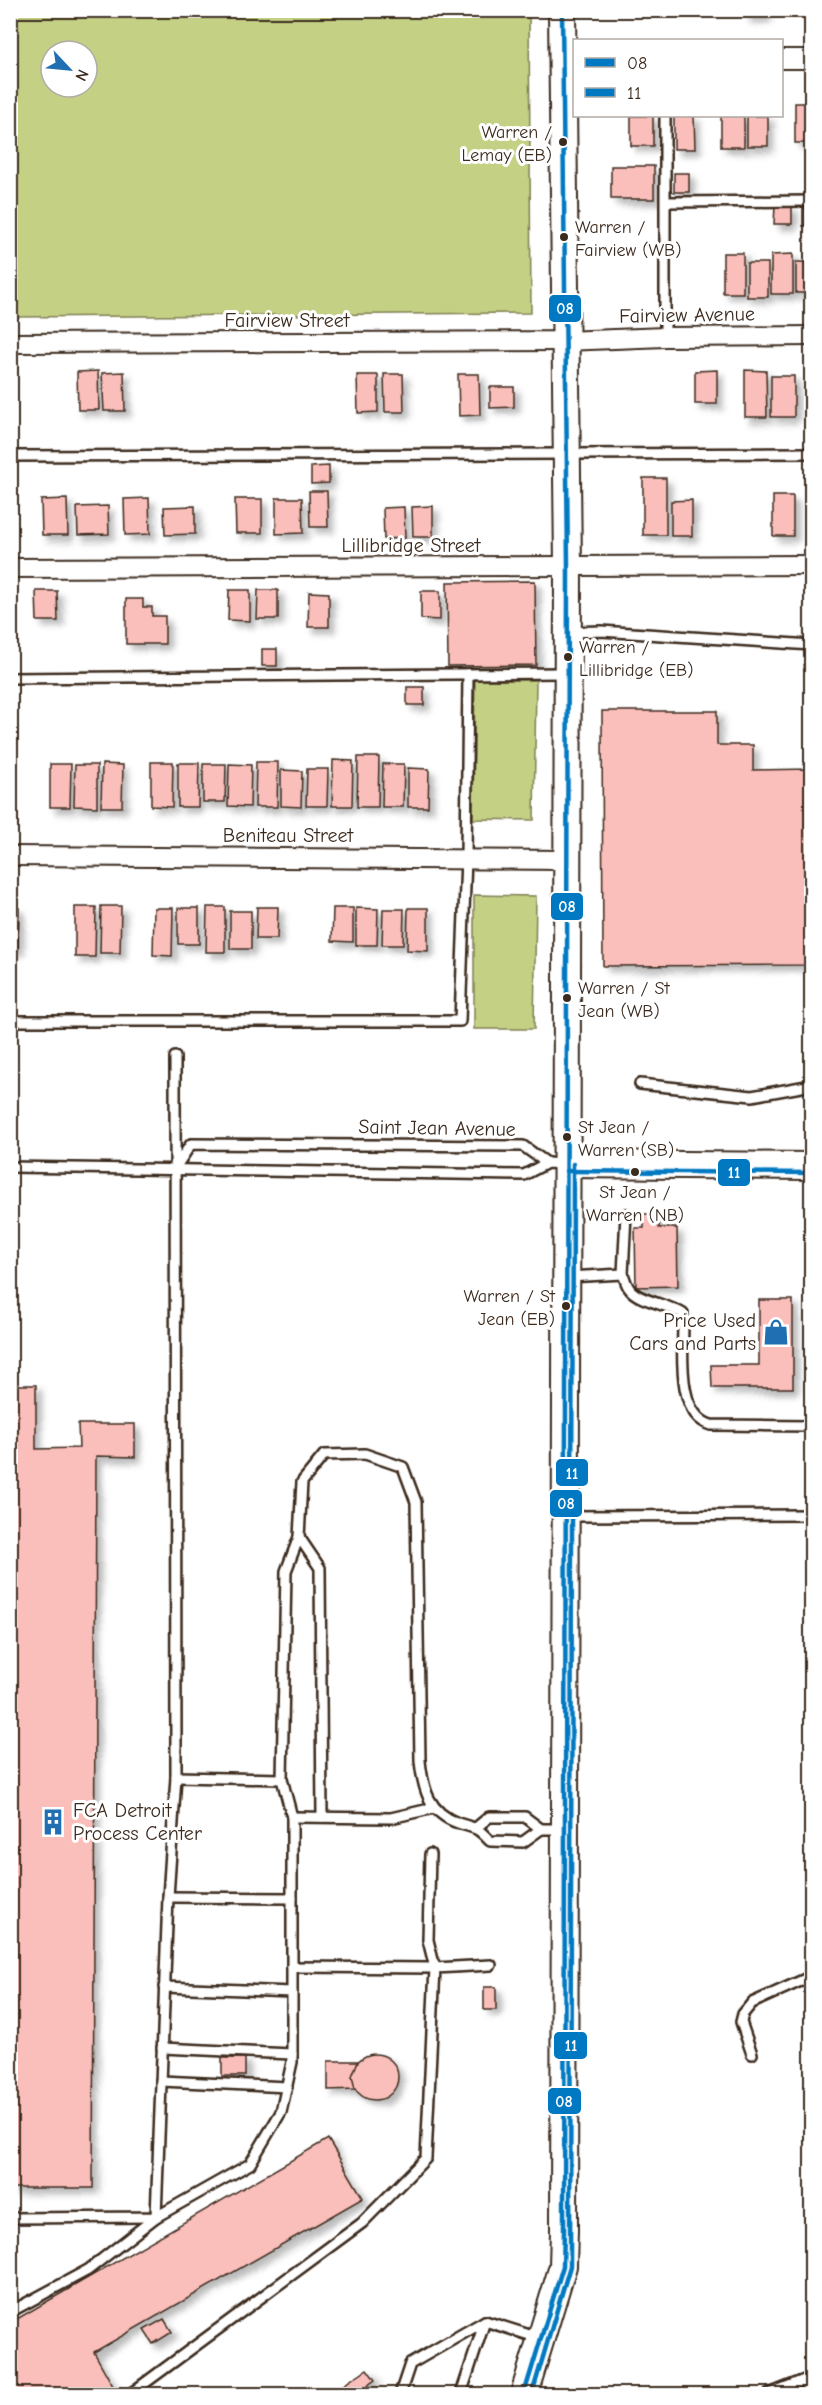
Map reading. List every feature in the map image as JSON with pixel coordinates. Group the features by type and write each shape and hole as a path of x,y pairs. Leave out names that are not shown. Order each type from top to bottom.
{"main road":[{"path":"524,2394 563,2266 553,1829 566,1516 566,1277 557,1163 566,860 568,567 564,341 568,61 562,10"},
{"path":"557,1163 812,1166"}],"street":[{"path":"783,59 812,59"},
{"name":"Fairview Avenue","path":"564,341 665,337 812,336"},
{"name":"Fairview Street","path":"10,343 564,341"},
{"name":"Lillibridge Street","path":"10,568 812,565"},
{"name":"Beniteau Street","path":"10,856 566,860"}],"lane":[{"path":"665,117 665,337"},
{"path":"666,202 812,201"},
{"path":"10,456 812,453"},
{"path":"567,632 601,631 812,645"},
{"path":"10,678 567,673"},
{"path":"10,1021 460,1022 466,858 468,674"},
{"path":"156,2217 168,1897 176,1777 175,1058"},
{"path":"640,1084 752,1096 812,1085"},
{"name":"Saint Jean Avenue","path":"175,1168 191,1143 523,1146 557,1163"},
{"path":"10,1167 524,1175 557,1163"},
{"path":"626,1214 623,1274 629,1288 635,1294 676,1309 683,1314 685,1390 692,1412 702,1423 711,1425 810,1426"},
{"path":"566,1277 623,1274"},
{"path":"10,2312 88,2270 156,2217 249,2164 281,2112 292,2054 292,1817 282,1779 286,1571 299,1537 302,1482 324,1455 366,1454 403,1467 416,1502 420,1761 427,1798 434,1808 454,1822 477,1827 490,1841 523,1842 553,1829"},
{"path":"566,1516 812,1515"},
{"path":"299,1537 320,1568 322,1817"},
{"path":"176,1777 282,1779"},
{"path":"292,1817 391,1818 434,1808"},
{"path":"477,1827 489,1817 525,1817 553,1829"},
{"path":"130,2394 362,2223 426,2158 435,1968 428,1940 430,1854"},
{"path":"168,1897 292,1898"},
{"path":"292,1967 435,1968 491,1965"},
{"path":"752,2054 741,2022 748,2007 752,2003 812,1976"},
{"path":"164,1988 292,1992"},
{"path":"162,2048 292,2054"},
{"path":"161,2081 287,2087"},
{"path":"10,2218 156,2217"},
{"path":"400,2394 410,2364 485,2321 541,2339"},
{"path":"461,2394 485,2321"},
{"path":"769,2394 812,2377"}],"green space":[{"path":"10,11 529,11 531,313 11,317"},
{"path":"475,680 536,680 534,820 473,819"},
{"path":"474,895 536,896 534,1029 474,1029"}],"building":[{"path":"745,10 765,10 765,17 745,17"},
{"path":"795,103 812,103 812,143 795,143"},
{"path":"631,117 653,117 653,146 631,146"},
{"path":"674,117 694,117 695,149 674,149"},
{"path":"721,117 744,117 744,147 721,147"},
{"path":"747,117 768,117 768,146 747,146"},
{"path":"611,166 654,166 654,199 611,199"},
{"path":"674,173 689,173 689,192 674,192"},
{"path":"775,206 792,206 792,224 774,224"},
{"path":"803,209 812,209 812,226 803,226"},
{"path":"723,253 743,253 743,293 723,293"},
{"path":"793,254 793,294 771,294 771,255"},
{"path":"796,262 812,262 812,293 796,293"},
{"path":"747,263 768,263 768,297 747,297"},
{"path":"717,370 717,404 695,404 695,371"},
{"path":"745,370 766,371 767,417 745,417"},
{"path":"98,371 99,410 78,410 77,372"},
{"path":"124,372 125,411 104,411 102,373"},
{"path":"384,374 403,374 404,412 385,412"},
{"path":"458,374 479,374 480,415 459,416"},
{"path":"357,375 378,375 378,412 358,413"},
{"path":"771,376 794,376 794,417 771,417"},
{"path":"490,387 514,387 514,407 490,408"},
{"path":"329,466 329,483 311,484 311,467"},
{"path":"643,478 666,478 666,535 643,535"},
{"path":"309,491 327,491 328,527 310,527"},
{"path":"773,496 793,496 793,536 773,536"},
{"path":"149,498 150,534 125,535 124,499"},
{"path":"276,498 302,498 303,533 276,534"},
{"path":"67,499 68,535 42,535 41,500"},
{"path":"235,499 262,499 262,533 236,533"},
{"path":"692,500 692,536 671,536 671,501"},
{"path":"108,506 109,534 78,535 77,507"},
{"path":"195,506 195,534 165,535 164,507"},
{"path":"433,506 433,537 413,537 412,507"},
{"path":"404,507 405,538 384,539 383,508"},
{"path":"535,581 536,665 448,666 447,582"},
{"path":"229,590 250,590 250,621 228,620"},
{"path":"258,590 278,590 278,619 257,619"},
{"path":"36,591 57,591 58,621 37,621"},
{"path":"421,591 440,591 440,620 421,619"},
{"path":"309,592 329,593 329,627 308,627"},
{"path":"126,599 143,599 143,607 152,607 152,616 165,616 165,644 126,644"},
{"path":"262,649 277,649 277,666 262,666"},
{"path":"407,687 424,687 424,705 407,705"},
{"path":"602,711 717,711 717,745 753,745 753,770 812,769 812,965 603,966"},
{"path":"358,757 379,757 378,807 357,807"},
{"path":"333,760 353,761 352,806 332,806"},
{"path":"151,762 173,762 172,807 151,806"},
{"path":"256,762 278,762 277,807 255,807"},
{"path":"178,763 199,763 198,807 178,807"},
{"path":"50,764 71,764 70,807 50,807"},
{"path":"102,764 123,765 122,807 101,807"},
{"path":"203,764 226,764 225,802 203,802"},
{"path":"229,764 251,765 250,807 228,806"},
{"path":"383,764 404,764 403,807 382,807"},
{"path":"75,765 97,765 97,807 74,806"},
{"path":"408,768 429,769 428,807 408,807"},
{"path":"307,769 328,769 327,806 306,806"},
{"path":"281,770 302,771 301,807 281,806"},
{"path":"101,906 121,906 120,953 100,953"},
{"path":"10,907 19,908 18,950 10,950"},
{"path":"75,907 96,907 95,957 75,957"},
{"path":"207,907 225,907 225,952 206,952"},
{"path":"257,907 278,907 277,939 256,939"},
{"path":"154,908 173,908 172,956 153,955"},
{"path":"178,908 199,908 199,944 178,944"},
{"path":"333,908 353,908 353,942 332,941"},
{"path":"356,908 378,909 377,945 356,945"},
{"path":"408,908 428,908 428,951 407,950"},
{"path":"383,909 404,909 403,945 382,945"},
{"path":"230,911 251,911 251,949 230,949"},
{"name":"Price Used Cars and Parts","path":"644,1214 659,1214 659,1228 677,1228 678,1286 636,1287 635,1228 644,1228"},
{"name":"Price Used Cars and Parts","path":"759,1300 793,1300 793,1388 712,1388 711,1365 759,1365"},
{"name":"FCA Detroit Process Center","path":"10,1385 36,1385 36,1449 79,1448 78,1424 135,1424 135,1457 96,1456 93,2188 10,2188"},
{"path":"484,1987 496,1987 496,2010 484,2010"},
{"path":"375,2054 391,2061 398,2077 391,2093 375,2100 359,2093 352,2077 359,2061"},
{"path":"222,2058 245,2058 245,2076 222,2076"},
{"path":"328,2061 358,2061 352,2076 355,2089 328,2090"},
{"path":"328,2139 363,2198 94,2352 114,2388 102,2394 10,2394 10,2323"},
{"path":"164,2319 172,2332 153,2344 144,2330"},
{"path":"367,2369 375,2380 368,2385 375,2394 330,2394"}],"transit line":[{"name":"08","path":"524,2394 563,2266 564,2231 568,567 562,10"},
{"name":"11","path":"532,2394 570,2266 573,1164"},
{"name":"11","path":"566,1171 812,1173"}],"place":[{"name":"Warren / Lemay (EB)","path":"563,142"},
{"name":"Warren / Fairview (WB)","path":"564,237"},
{"name":"Warren / Lillibridge (EB)","path":"568,657"},
{"name":"Warren / St Jean (WB)","path":"567,998"},
{"name":"St Jean / Warren (SB)","path":"567,1137"},
{"name":"St Jean / Warren (NB)","path":"635,1172"},
{"name":"Warren / St Jean (EB)","path":"566,1306"},
{"name":"Price Used Cars and Parts","path":"776,1332"},
{"name":"FCA Detroit Process Center","path":"53,1822"}]}
